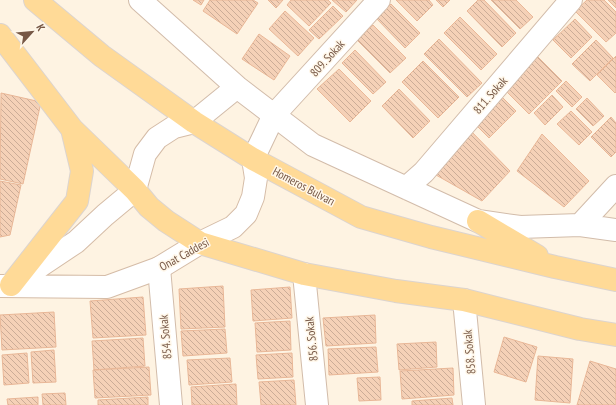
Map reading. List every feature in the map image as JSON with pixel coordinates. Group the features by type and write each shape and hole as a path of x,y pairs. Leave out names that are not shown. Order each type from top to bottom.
{"main road":[{"name":"Homeros Bulvarı","path":"35,0 102,56 194,122 253,159 362,217 431,237 616,280"},
{"path":"0,35 72,129 135,190 149,207 166,221 200,243 304,274 464,300 580,329 616,335"},
{"path":"0,45 27,70"},
{"path":"6,285 76,201 82,171 72,129"},
{"path":"478,221 555,267"}],"street":[{"name":"809. Sokak","path":"253,159 274,115 379,0"},
{"name":"811. Sokak","path":"406,188 424,172 571,0"},
{"path":"145,2 237,87 313,145 478,221 520,228 580,225 616,230"},
{"path":"6,285 76,242 135,190 145,154 157,138 174,127 194,122 237,87"},
{"name":"Onat Caddesi","path":"6,285 107,287 159,268 200,243 233,227 246,214 254,197 256,178 253,159"},
{"path":"580,225 616,186"},
{"name":"854. Sokak","path":"159,268 171,405"},
{"name":"856. Sokak","path":"304,274 317,405"},
{"name":"858. Sokak","path":"464,300 474,405"}],"building":[{"path":"193,0 204,0 201,5"},
{"path":"210,0 253,0 258,3 237,34 203,11"},
{"path":"268,0 283,0 276,8"},
{"path":"291,0 328,0 331,3 309,26 287,5"},
{"path":"332,0 357,0 346,12"},
{"path":"396,0 429,0 433,5 417,21"},
{"path":"436,0 450,0 443,7"},
{"path":"478,0 484,0 516,33 502,47 467,11"},
{"path":"491,0 516,0 533,17 520,29"},
{"path":"587,0 604,0 616,12 616,33 606,42 575,11"},
{"path":"608,0 616,0 616,8"},
{"path":"391,4 420,33 405,48 376,18"},
{"path":"333,6 343,16 319,39 309,30"},
{"path":"285,11 314,38 298,56 269,29"},
{"path":"460,17 497,54 481,70 444,33"},
{"path":"575,19 592,37 571,58 553,40"},
{"path":"373,25 406,58 390,73 357,40"},
{"path":"259,34 290,56 274,80 242,59"},
{"path":"439,39 482,83 467,97 424,54"},
{"path":"596,40 613,58 590,81 572,64"},
{"path":"355,50 386,82 373,94 342,63"},
{"path":"536,55 562,81 529,114 503,88"},
{"path":"616,56 616,92 615,93 597,75"},
{"path":"423,61 459,97 438,118 402,82"},
{"path":"339,69 371,101 350,122 317,89"},
{"path":"566,81 582,97 572,107 556,91"},
{"path":"399,89 430,121 413,138 382,106"},
{"path":"1,93 41,102 23,184 0,179"},
{"path":"500,95 516,111 489,138 473,122"},
{"path":"552,95 563,107 545,125 534,113"},
{"path":"587,98 604,116 593,126 576,109"},
{"path":"571,111 592,132 579,145 557,124"},
{"path":"611,117 616,123 616,152 611,157 591,137"},
{"path":"470,130 510,171 482,201 429,171"},
{"path":"542,134 589,181 564,207 517,171"},
{"path":"0,181 21,185 10,235 0,237"},
{"path":"223,286 225,327 181,329 179,289"},
{"path":"290,287 292,318 253,321 251,290"},
{"path":"143,297 146,335 93,338 90,301"},
{"path":"54,312 56,347 2,350 0,315"},
{"path":"375,315 376,343 326,346 323,318"},
{"path":"290,321 291,350 257,352 255,323"},
{"path":"225,329 227,353 183,356 181,331"},
{"path":"504,337 537,347 526,382 494,372"},
{"path":"143,338 145,366 94,370 92,341"},
{"path":"436,342 437,367 399,370 397,344"},
{"path":"376,347 378,372 329,375 328,349"},
{"path":"54,350 56,382 33,383 31,352"},
{"path":"27,353 29,383 4,385 2,355"},
{"path":"292,353 293,377 258,379 256,355"},
{"path":"538,356 573,359 570,403 535,400"},
{"path":"230,358 232,382 189,385 187,360"},
{"path":"590,361 616,369 616,405 577,405"},
{"path":"149,367 151,395 95,398 93,370"},
{"path":"453,368 454,395 402,399 400,371"},
{"path":"380,377 381,400 359,401 357,378"},
{"path":"294,380 296,405 261,405 259,382"},
{"path":"236,384 237,405 192,405 191,387"},
{"path":"65,393 66,405 43,405 42,394"},
{"path":"38,397 38,405 8,405 7,399"},
{"path":"148,397 148,405 98,405 98,400"},
{"path":"452,398 453,405 412,405 412,401"}]}
